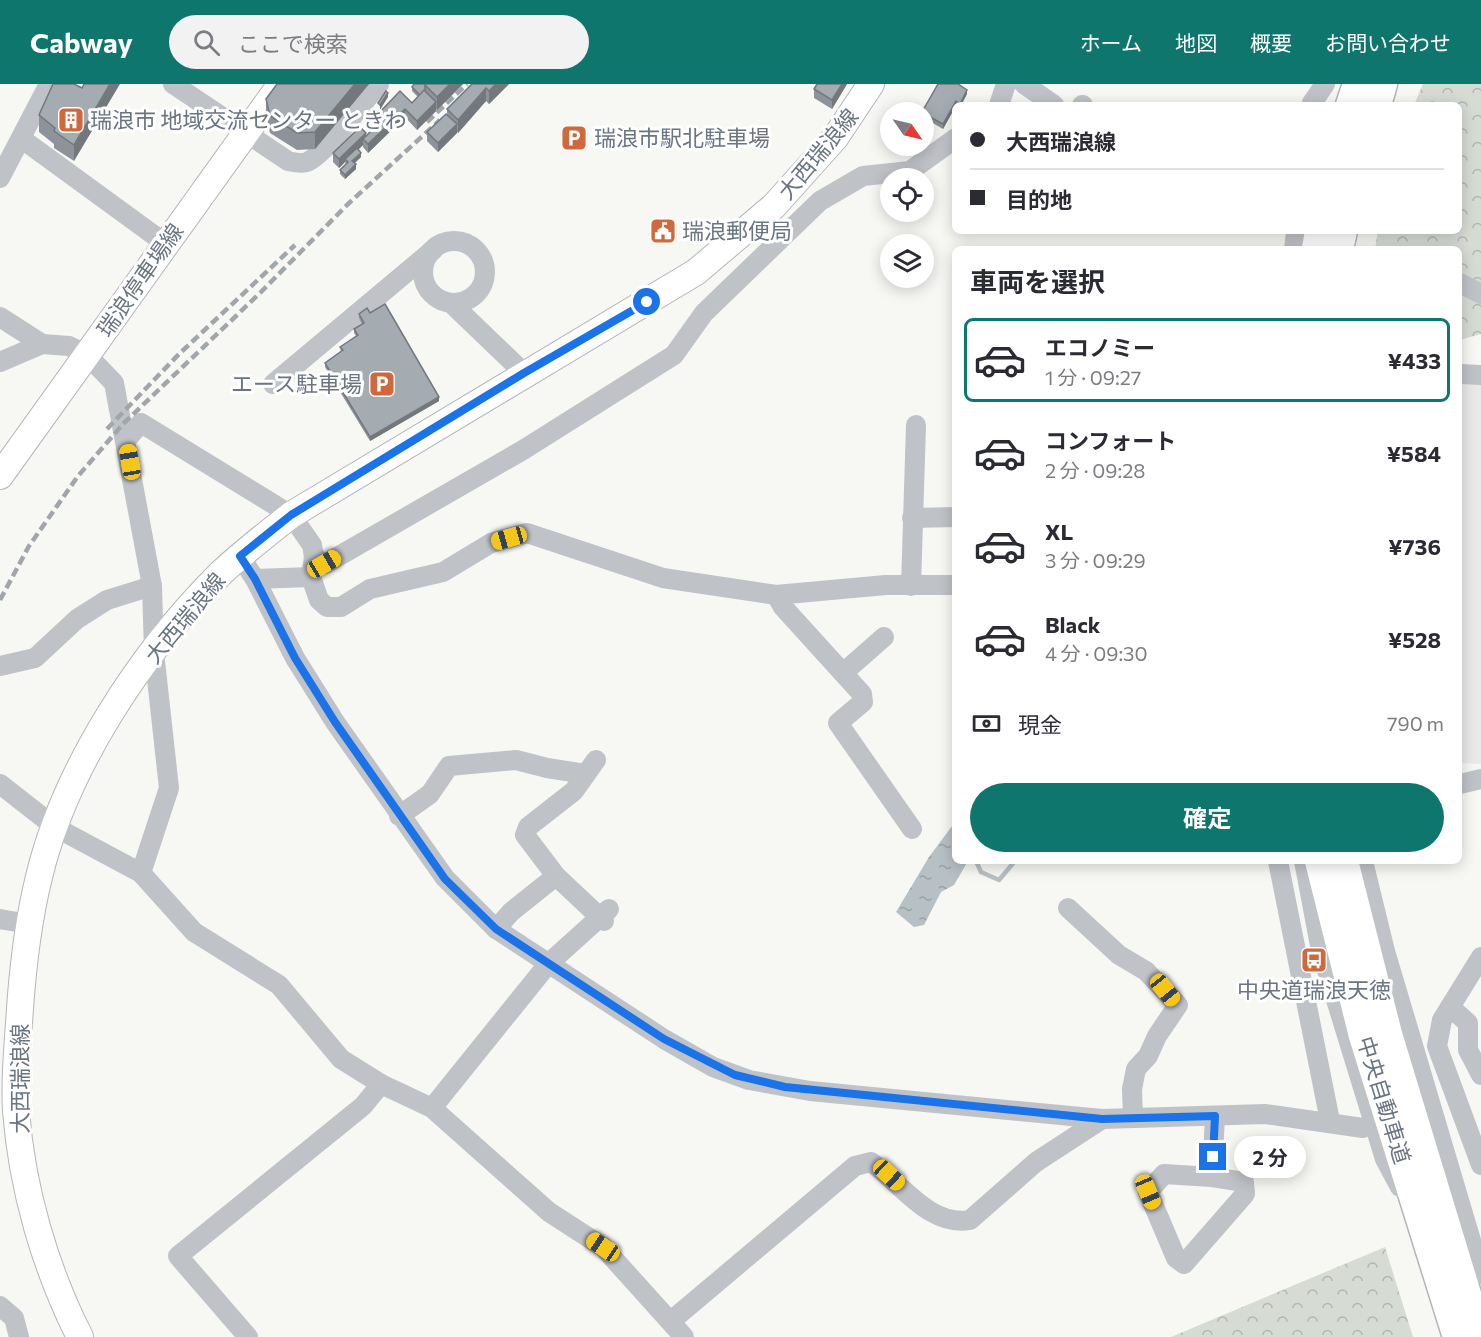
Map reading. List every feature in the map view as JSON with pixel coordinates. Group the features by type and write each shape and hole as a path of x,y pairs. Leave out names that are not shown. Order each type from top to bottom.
{"highway":[{"path":"1352,102 1358,84"},
{"path":"1377,102 1382,84"},
{"name":"中央自動車道","path":"1321,864 1364,1036 1458,1337"},
{"name":"中央自動車道","path":"1345,864 1387,1034 1479,1337"}],"main road":[{"name":"瑞浪停車場線","path":"0,476 281,84"},
{"name":"大西瑞浪線","path":"80,1337 50,1269 35,1218 23,1163 16,1110 21,987 29,924 39,875 55,827 90,749 106,721 185,611 240,556 291,515 524,373 696,272 774,206 835,138 871,84"}],"street":[{"path":"0,178 5,156 22,139 49,84"},
{"path":"172,84 288,161 307,162 328,143 379,84"},
{"path":"1000,102 1006,84"},
{"path":"1024,84 1050,102"},
{"path":"1313,102 1325,84"},
{"path":"22,139 166,244"},
{"path":"255,579 324,564 523,450 627,386 674,355 704,313 820,201 863,176 910,171 952,141"},
{"path":"738,238 761,258"},
{"path":"273,384 433,250 441,244 461,242 471,245 483,261 485,272 479,291 471,298 451,303"},
{"path":"433,250 424,267 427,287 433,295 451,303 524,373"},
{"path":"1462,284 1481,294"},
{"path":"0,317 42,344 69,346 87,355 114,382 127,439 152,586 154,652 169,788 141,873"},
{"path":"0,363 42,344"},
{"path":"1462,374 1481,375"},
{"path":"127,439 141,423 291,515 312,545 312,567 319,600 327,607 341,607 370,590 443,572 491,543 527,532 663,578 776,595 886,585 952,585"},
{"path":"911,586 916,425"},
{"path":"912,518 952,517"},
{"path":"240,556 255,579 295,658 399,816 445,879 496,929 664,1039 713,1066 749,1080 810,1090 1102,1119 1265,1114 1330,1121 1363,1128"},
{"path":"0,666 35,658 77,619 106,600 152,586"},
{"path":"776,595 783,607 862,694 863,702 838,723 912,829"},
{"path":"843,673 884,637"},
{"path":"399,816 430,794 449,766 516,760 547,768 591,767 574,791 528,827 525,835 555,876 604,916 548,964 432,1108"},
{"path":"1462,784 1481,779"},
{"path":"0,784 55,827 141,873 194,932 279,985 341,1059 381,1084 432,1108 549,1212 603,1247 684,1337"},
{"path":"1279,864 1330,1121"},
{"path":"1305,864 1321,951 1351,1054 1386,1159 1433,1254"},
{"path":"1364,864 1385,951 1481,1274"},
{"path":"496,929 511,912 555,876"},
{"path":"1068,908 1119,955 1146,971 1178,1005 1157,1036 1148,1056 1136,1069 1132,1089 1133,1118"},
{"path":"0,919 29,924"},
{"path":"1481,957 1442,1020 1437,1046 1481,1162"},
{"path":"1450,1007 1468,1023 1468,1050 1481,1074"},
{"path":"248,1337 178,1256 363,1106 381,1084"},
{"path":"1212,1177 1215,1116"},
{"path":"671,1321 855,1166 871,1162 940,1218 957,1222 970,1220 1036,1162 1102,1119"},
{"path":"1446,1150 1481,1162"},
{"path":"1164,1174 1212,1177 1244,1182 1245,1194 1184,1264 1176,1258 1148,1192 1164,1174"},
{"path":"0,1306 14,1318 20,1337"}],"shaded area":[{"path":"1462,372 1481,376 1481,764 1462,763"}],"green space":[{"path":"1423,84 1481,84 1481,334 1462,339 1462,246 1376,246 1378,234 1462,234 1462,102 1415,102"},
{"path":"1385,1247 1413,1337 1171,1337"}],"water":[{"path":"952,826 952,864 966,864 954,885 941,892 924,925 914,927 896,912 929,857"}],"building":[{"path":"53,84 74,84 82,88 84,84 110,84 74,145 54,131 55,128 39,115"},
{"path":"277,84 355,84 315,132 297,133 270,116 266,99"},
{"path":"414,84 426,84 425,91 420,95 412,87"},
{"path":"426,84 450,84 437,97"},
{"path":"472,84 496,84 489,91 486,88 458,120 447,109"},
{"path":"817,84 842,84 832,100 814,89"},
{"path":"938,84 958,84 967,90 961,102 952,102 952,108 943,124 934,119 934,102 928,102"},
{"path":"424,90 436,102 417,121 405,109 368,144 363,139 383,119 378,114 400,91 412,103"},
{"path":"386,91 388,93 380,105 378,103"},
{"path":"446,114 457,124 438,143 427,132"},
{"path":"360,127 366,133 339,159 333,153"},
{"path":"357,148 361,153 352,161 356,164 345,175 340,170 348,162 345,159"},
{"name":"エース駐車場","path":"385,304 439,397 370,437 325,363 343,350 340,347 358,335 354,329 364,323 359,314 367,308 370,313"}],"waterway":[{"path":"977,864 981,872 999,880 1012,864"}],"railway":[{"path":"427,122 467,84"},
{"path":"0,600 29,546 78,476 124,423 260,293 348,204 440,120"},
{"path":"107,429 179,354 295,245"}],"place":[{"name":"瑞浪市 地域交流センター ときわ","path":"71,120"},
{"name":"瑞浪市駅北駐車場","path":"574,138"},
{"name":"瑞浪郵便局","path":"663,231"},
{"name":"エース駐車場","path":"382,384"},
{"name":"中央道瑞浪天徳","path":"1314,960"}],"route":[{"path":"647,302 425,432 291,515 240,556 255,579 295,658 335,722 445,879 496,929 664,1039 713,1066 749,1080 785,1087 898,1100 1102,1119 1215,1116 1213,1157"}]}
